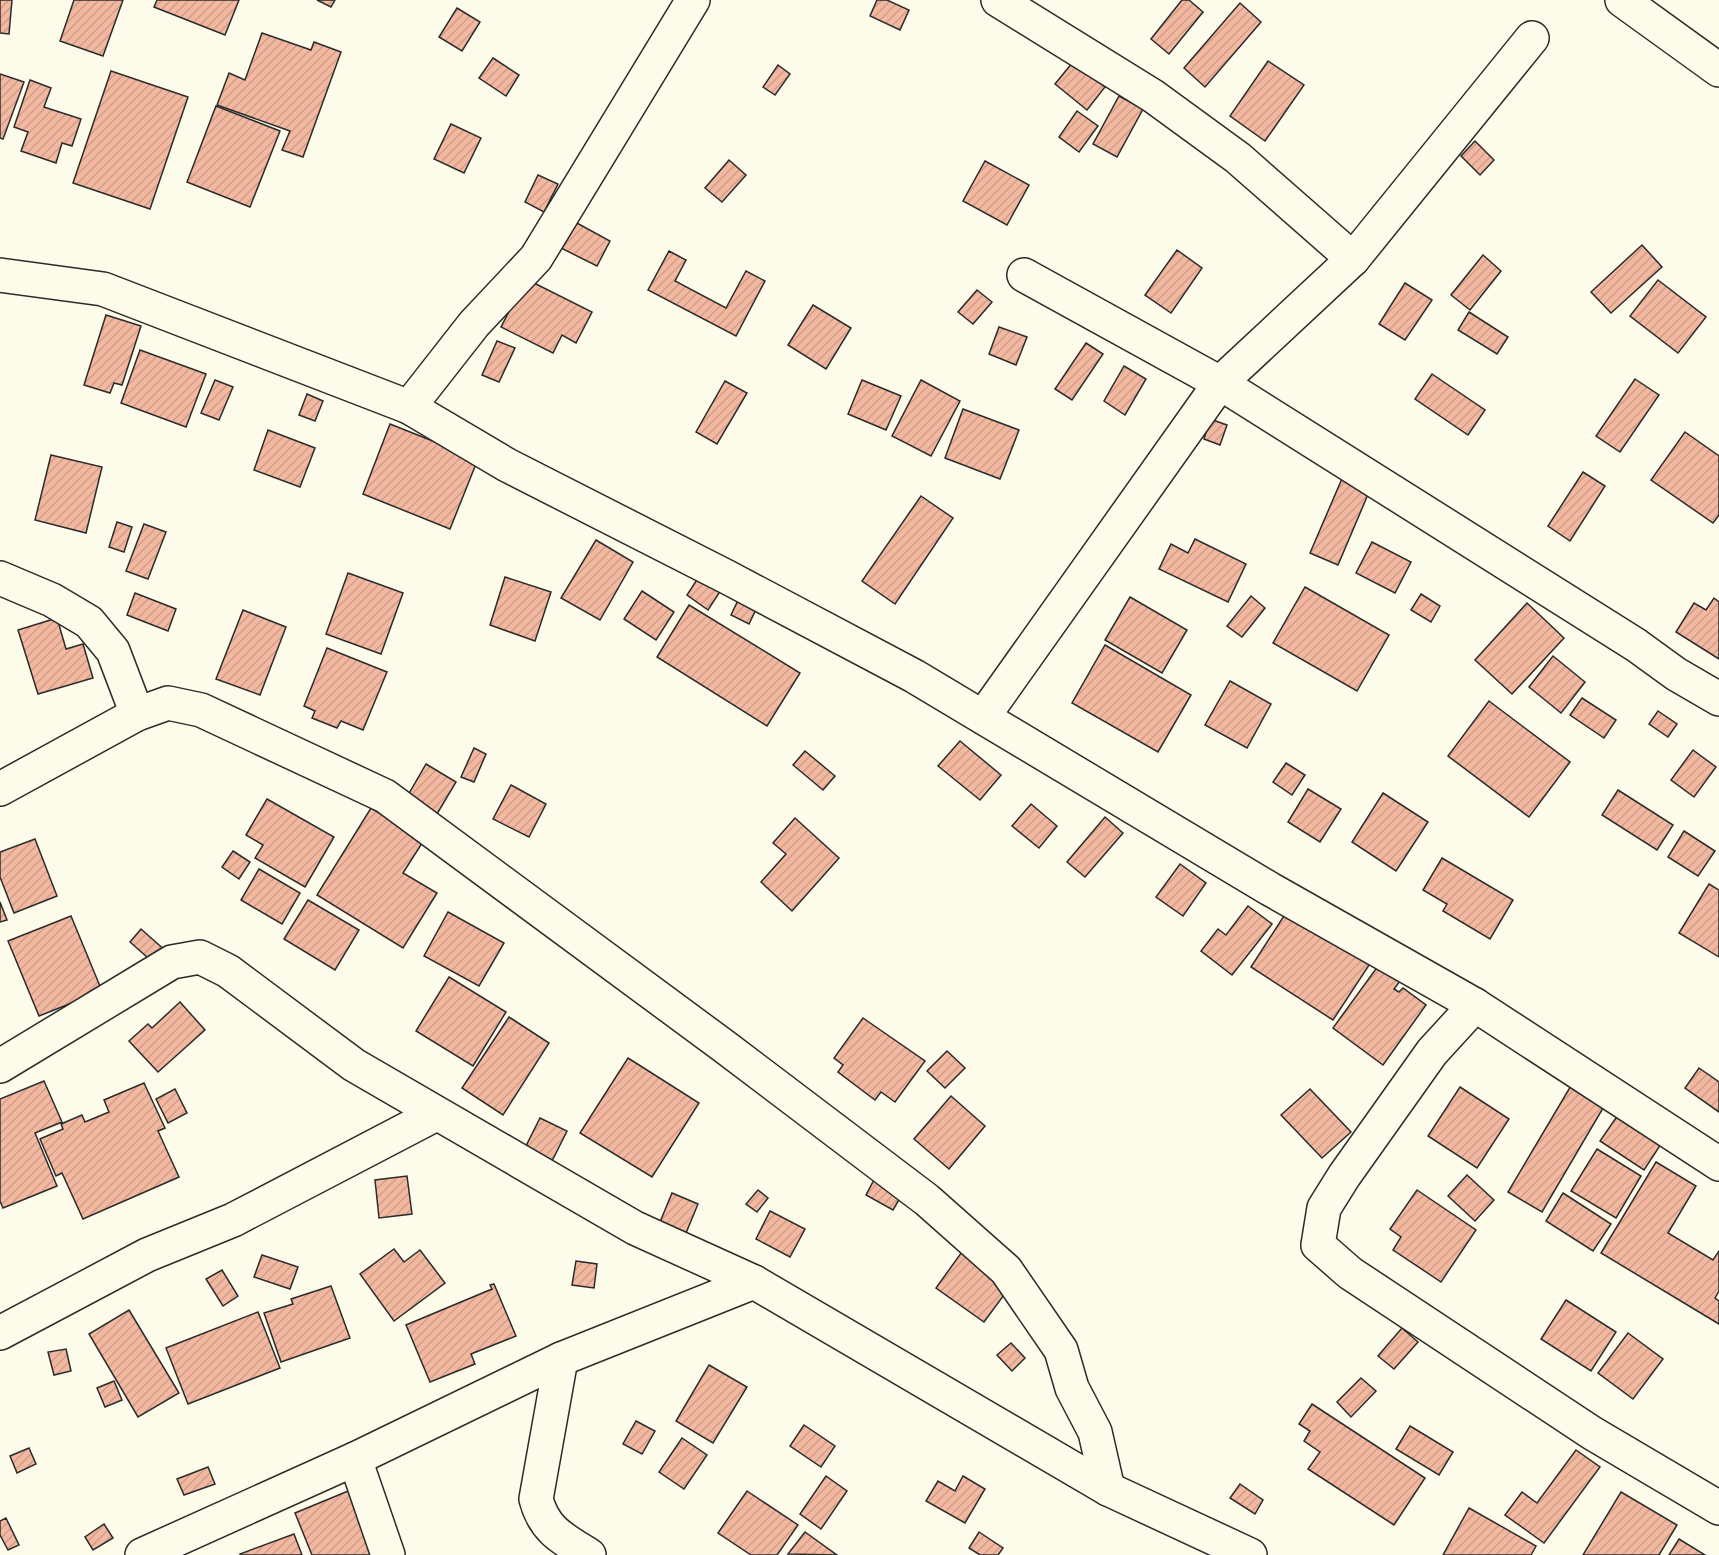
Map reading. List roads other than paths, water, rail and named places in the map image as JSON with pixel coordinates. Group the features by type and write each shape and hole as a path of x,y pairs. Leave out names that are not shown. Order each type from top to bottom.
{"street":[{"path":"408,407 474,324 536,258 693,0"},
{"path":"998,0 1153,96 1238,158 1353,259"},
{"path":"1622,0 1719,70"},
{"path":"983,717 1220,383 1353,259 1532,38"},
{"path":"1024,274 1220,383 1636,645 1676,674 1719,699"},
{"path":"0,275 103,289 408,407 507,465 914,676 1270,890 1476,1005 1719,1164"},
{"path":"0,578 52,600 88,622 113,651 137,714"},
{"path":"0,789 137,714 168,704 201,710 385,796 725,1047 927,1200 1006,1270 1062,1350 1072,1388 1095,1432 1108,1489"},
{"path":"0,1066 172,962 200,957 228,970 354,1065 635,1228 754,1282 1108,1489 1250,1555"},
{"path":"1476,1005 1431,1052 1344,1176 1324,1208 1318,1245 1350,1273 1592,1433 1719,1508"},
{"path":"0,1333 147,1255 233,1220 436,1114"},
{"path":"142,1555 355,1459 561,1359 754,1282"},
{"path":"561,1359 536,1499 540,1516 556,1534 589,1555"},
{"path":"355,1459 388,1555"}]}
